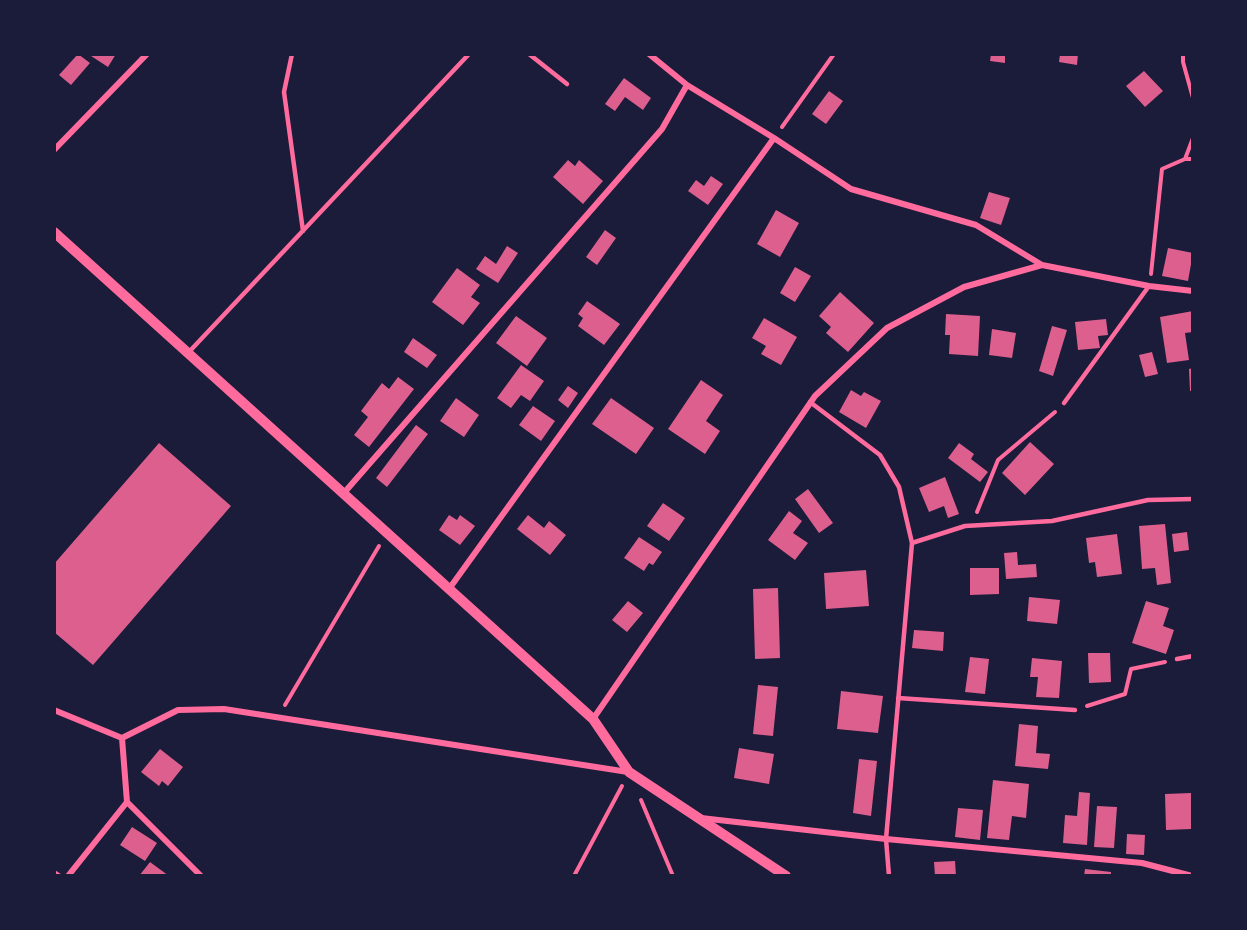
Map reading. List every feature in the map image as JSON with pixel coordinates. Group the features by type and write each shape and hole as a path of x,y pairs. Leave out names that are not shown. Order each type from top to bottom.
{"street":[{"path":"54,150 147,54"},
{"path":"649,54 687,85 774,138 851,189 976,225 1042,265 1149,286 1193,291"},
{"path":"343,494 662,129 687,85"},
{"path":"449,589 774,138"},
{"path":"54,232 593,719 629,772 786,876"},
{"path":"593,719 810,402 887,328 964,287 1042,265"},
{"path":"54,710 122,738 178,710 224,709 629,772"},
{"path":"122,738 127,802 201,876"},
{"path":"68,876 127,802"},
{"path":"698,817 886,839 1142,863 1192,876"}],"lane":[{"path":"292,54 285,92 303,231"},
{"path":"188,353 470,54"},
{"path":"529,54 567,84"},
{"path":"1064,403 1149,286"},
{"path":"810,402 880,455 899,487 912,543 886,839 889,876"},
{"path":"912,543 971,526 1052,521 1148,500 1193,500"},
{"path":"1178,659 1193,656"},
{"path":"898,698 1075,710"},
{"path":"54,872 60,876"}],"path":[{"path":"774,138 834,54"},
{"path":"1183,54 1193,98"},
{"path":"1185,159 1193,138"},
{"path":"1149,286 1162,169 1185,159 1193,159"},
{"path":"971,526 998,460 1064,403"},
{"path":"278,717 387,533"},
{"path":"1075,710 1125,694 1131,669 1178,659"},
{"path":"574,876 629,772"},
{"path":"629,772 674,876"}],"building":[{"path":"78,54 90,63 71,85 59,75"},
{"path":"88,54 116,54 108,67"},
{"path":"991,54 1005,54 1005,63 990,61"},
{"path":"1060,54 1078,54 1077,65 1059,62"},
{"path":"1144,71 1163,91 1145,107 1126,86"},
{"path":"624,78 651,98 643,110 625,97 615,111 605,104"},
{"path":"829,91 843,101 826,124 812,114"},
{"path":"568,160 575,166 579,160 603,181 583,204 553,177"},
{"path":"711,176 723,184 708,205 688,191 696,180 704,186"},
{"path":"989,192 1010,198 1001,225 980,218"},
{"path":"776,210 799,223 780,257 757,244"},
{"path":"605,230 616,238 597,265 586,257"},
{"path":"507,246 518,253 498,283 476,269 485,256 496,264"},
{"path":"1168,248 1193,253 1188,281 1162,276"},
{"path":"795,267 811,276 795,302 780,293"},
{"path":"457,268 480,285 471,297 480,303 463,325 432,302"},
{"path":"840,292 874,323 848,352 826,333 831,327 819,316"},
{"path":"587,301 620,324 604,345 578,326 583,318 578,314"},
{"path":"1193,311 1193,332 1185,333 1189,360 1167,363 1160,317"},
{"path":"946,314 980,316 978,356 949,354 950,335 945,335"},
{"path":"516,316 547,338 527,366 496,343"},
{"path":"764,318 797,337 781,365 761,354 766,346 752,338"},
{"path":"1106,319 1108,335 1098,336 1100,348 1078,350 1075,322"},
{"path":"1052,326 1067,330 1053,376 1039,371"},
{"path":"992,329 1016,333 1012,358 989,355"},
{"path":"413,338 437,355 427,368 404,352"},
{"path":"1152,352 1158,374 1145,377 1139,355"},
{"path":"521,365 544,381 530,401 521,395 511,408 497,398"},
{"path":"1193,368 1193,391 1190,391 1189,369"},
{"path":"398,377 414,389 369,447 354,435 368,417 361,411 382,383 389,389"},
{"path":"701,380 723,395 706,421 720,431 705,454 668,429"},
{"path":"568,386 578,393 568,408 558,400"},
{"path":"851,390 861,396 864,392 881,401 866,428 839,412"},
{"path":"456,398 479,415 464,437 440,421"},
{"path":"611,398 654,428 636,454 592,424"},
{"path":"533,406 555,421 541,441 519,425"},
{"path":"416,425 428,434 387,487 376,478"},
{"path":"1030,442 1054,464 1025,495 1002,473"},
{"path":"159,443 231,506 93,665 54,632 54,564"},
{"path":"959,443 974,454 971,459 988,472 980,482 948,458"},
{"path":"945,477 959,514 948,518 944,506 929,512 919,488"},
{"path":"808,489 833,523 819,533 795,499"},
{"path":"663,503 685,518 669,541 647,526"},
{"path":"789,511 802,521 793,533 808,543 795,560 768,540"},
{"path":"449,515 457,520 460,515 475,526 460,545 439,530"},
{"path":"528,515 544,528 549,521 566,535 550,555 517,529"},
{"path":"1165,524 1171,583 1157,585 1155,568 1142,569 1139,526"},
{"path":"1187,532 1189,550 1174,552 1172,534"},
{"path":"1117,534 1122,574 1097,577 1095,562 1089,563 1086,538"},
{"path":"639,537 662,552 653,565 649,563 644,571 624,558"},
{"path":"1017,552 1018,565 1036,564 1037,577 1006,579 1004,553"},
{"path":"970,568 999,568 999,594 970,595"},
{"path":"866,570 869,606 826,609 824,573"},
{"path":"778,588 780,658 755,659 753,589"},
{"path":"1029,597 1060,600 1057,624 1027,621"},
{"path":"628,601 643,613 627,632 612,620"},
{"path":"1146,601 1169,608 1163,626 1174,630 1166,654 1132,643"},
{"path":"914,630 944,632 943,651 912,648"},
{"path":"1088,653 1110,653 1111,682 1089,683"},
{"path":"970,657 989,659 985,694 965,692"},
{"path":"1032,658 1062,661 1059,698 1036,697 1038,677 1030,677"},
{"path":"758,685 778,687 773,736 753,734"},
{"path":"841,691 883,696 878,733 837,729"},
{"path":"1019,724 1038,726 1036,753 1050,754 1048,769 1015,766"},
{"path":"739,748 774,754 769,784 734,778"},
{"path":"160,749 183,767 168,786 162,781 159,786 141,772"},
{"path":"859,759 877,761 871,816 853,813"},
{"path":"993,780 1029,784 1026,818 1012,816 1009,840 987,838"},
{"path":"1079,792 1090,793 1087,845 1063,843 1065,815 1077,816"},
{"path":"1191,793 1191,829 1166,830 1165,794"},
{"path":"1097,806 1117,807 1114,848 1094,847"},
{"path":"958,808 983,810 980,840 955,837"},
{"path":"132,827 157,843 145,861 120,845"},
{"path":"1127,834 1145,835 1144,855 1126,854"},
{"path":"955,861 956,876 935,876 934,862"},
{"path":"150,862 169,876 139,876"},
{"path":"1085,869 1111,872 1111,876 1084,876"}]}
